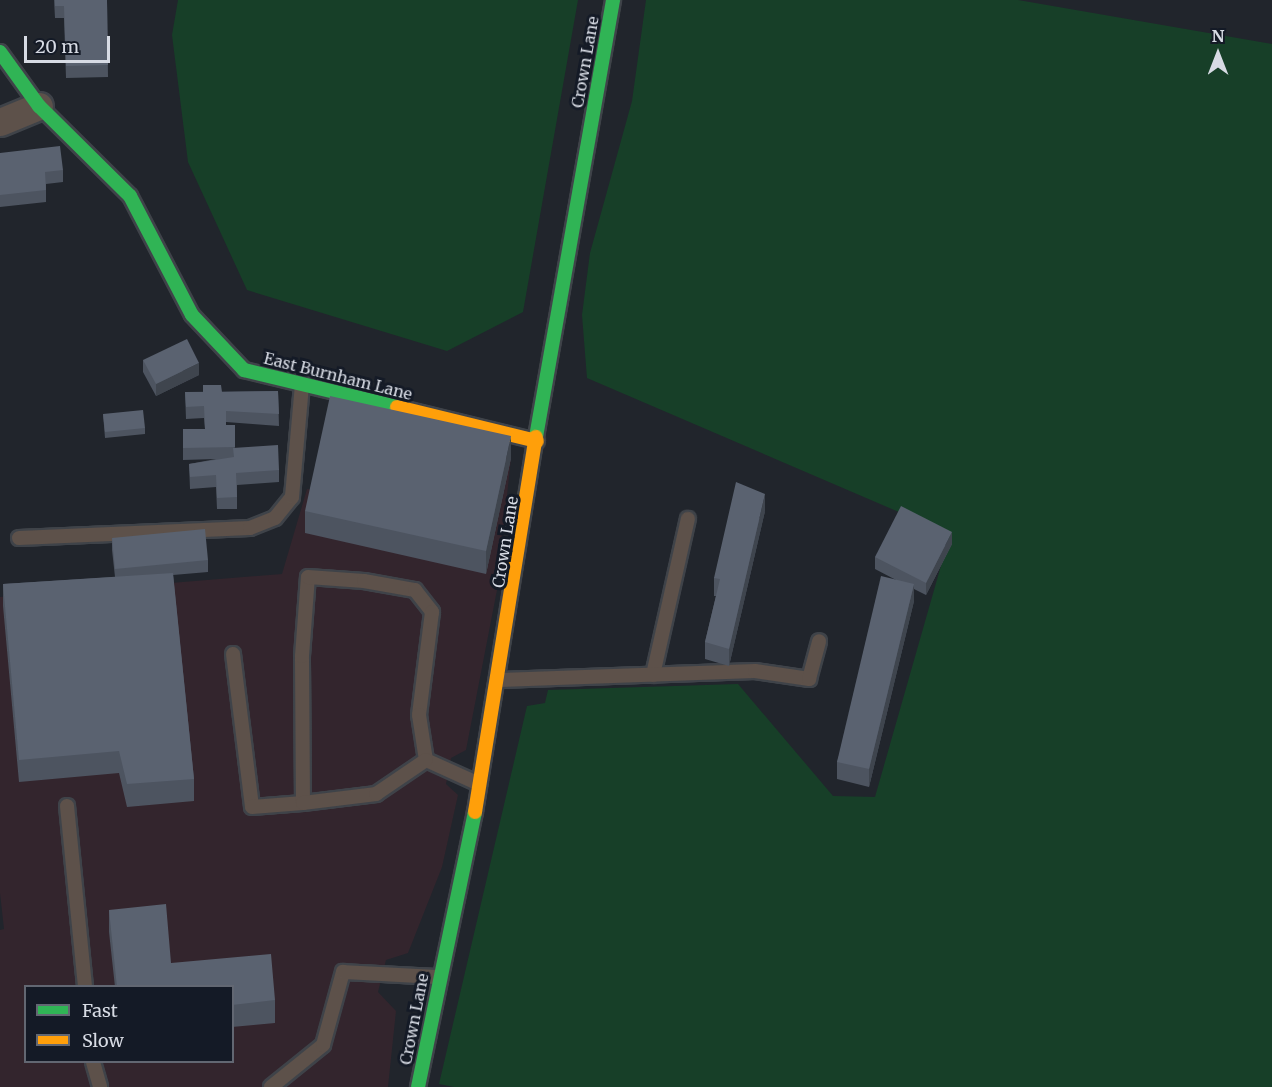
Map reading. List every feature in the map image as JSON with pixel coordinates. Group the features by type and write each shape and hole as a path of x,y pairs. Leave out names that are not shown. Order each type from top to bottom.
{"street":[{"name":"Crown Lane","path":"418,1087 438,977 500,680 552,336 614,0"},
{"name":"East Burnham Lane","path":"0,52 39,106 130,196 192,315 244,370 537,441"},
{"path":"0,122 39,106"}],"lane":[{"path":"20,538 250,528 275,518 292,496 302,384"},
{"path":"653,675 688,519"},
{"path":"303,803 302,656 308,577 364,581 415,590 432,612 419,716 426,760"},
{"path":"500,680 755,671 809,679 819,641"},
{"path":"233,654 252,807 376,794 426,760"},
{"path":"426,760 479,784"},
{"path":"67,806 85,985"},
{"path":"271,1087 323,1045 343,972 438,977"},
{"path":"93,1063 100,1087"}],"shaded area":[{"path":"329,418 511,458 497,590 466,750 451,758 446,784 458,795 442,867 408,953 386,960 378,992 396,1011 388,1087 0,1087 0,930 4,929 0,893 0,597 282,574 307,489 314,490"}],"green space":[{"path":"178,0 578,0 523,312 447,351 247,290 188,162 172,35"},
{"path":"646,0 1018,0 1272,44 1272,1087 454,1087 439,1084 527,706 545,703 548,690 738,684 833,796 875,797 950,534 587,378 582,315 590,253 632,101"}],"building":[{"path":"55,0 107,0 108,65 66,66 64,6 55,6"},
{"path":"60,146 63,170 45,172 46,190 0,195 0,153"},
{"path":"187,339 199,363 156,384 143,360"},
{"path":"203,385 221,385 222,392 278,391 279,414 226,411 226,425 235,425 235,447 183,448 183,429 205,429 204,406 186,407 185,392 203,392"},
{"path":"330,396 511,436 486,551 305,511"},
{"path":"143,410 145,428 105,432 103,414"},
{"path":"278,445 279,470 236,473 237,497 217,498 216,475 190,477 189,464 234,457 233,448"},
{"path":"736,482 765,494 729,649 705,642 720,579 714,578"},
{"path":"901,506 952,532 926,583 875,557"},
{"path":"205,529 208,560 115,569 112,538"},
{"path":"173,573 194,779 127,784 119,751 19,760 3,584"},
{"path":"881,576 914,584 869,769 837,762"},
{"path":"166,904 171,963 271,954 275,1000 234,1005 234,985 117,985 109,910"}],"traffic: fast":[{"path":"536,437 613,0"},
{"path":"0,52 39,106 130,196 192,315 244,370 397,407"},
{"path":"418,1087 475,812"}],"traffic: slow":[{"path":"397,407 537,441"},
{"path":"475,812 536,437"}]}
